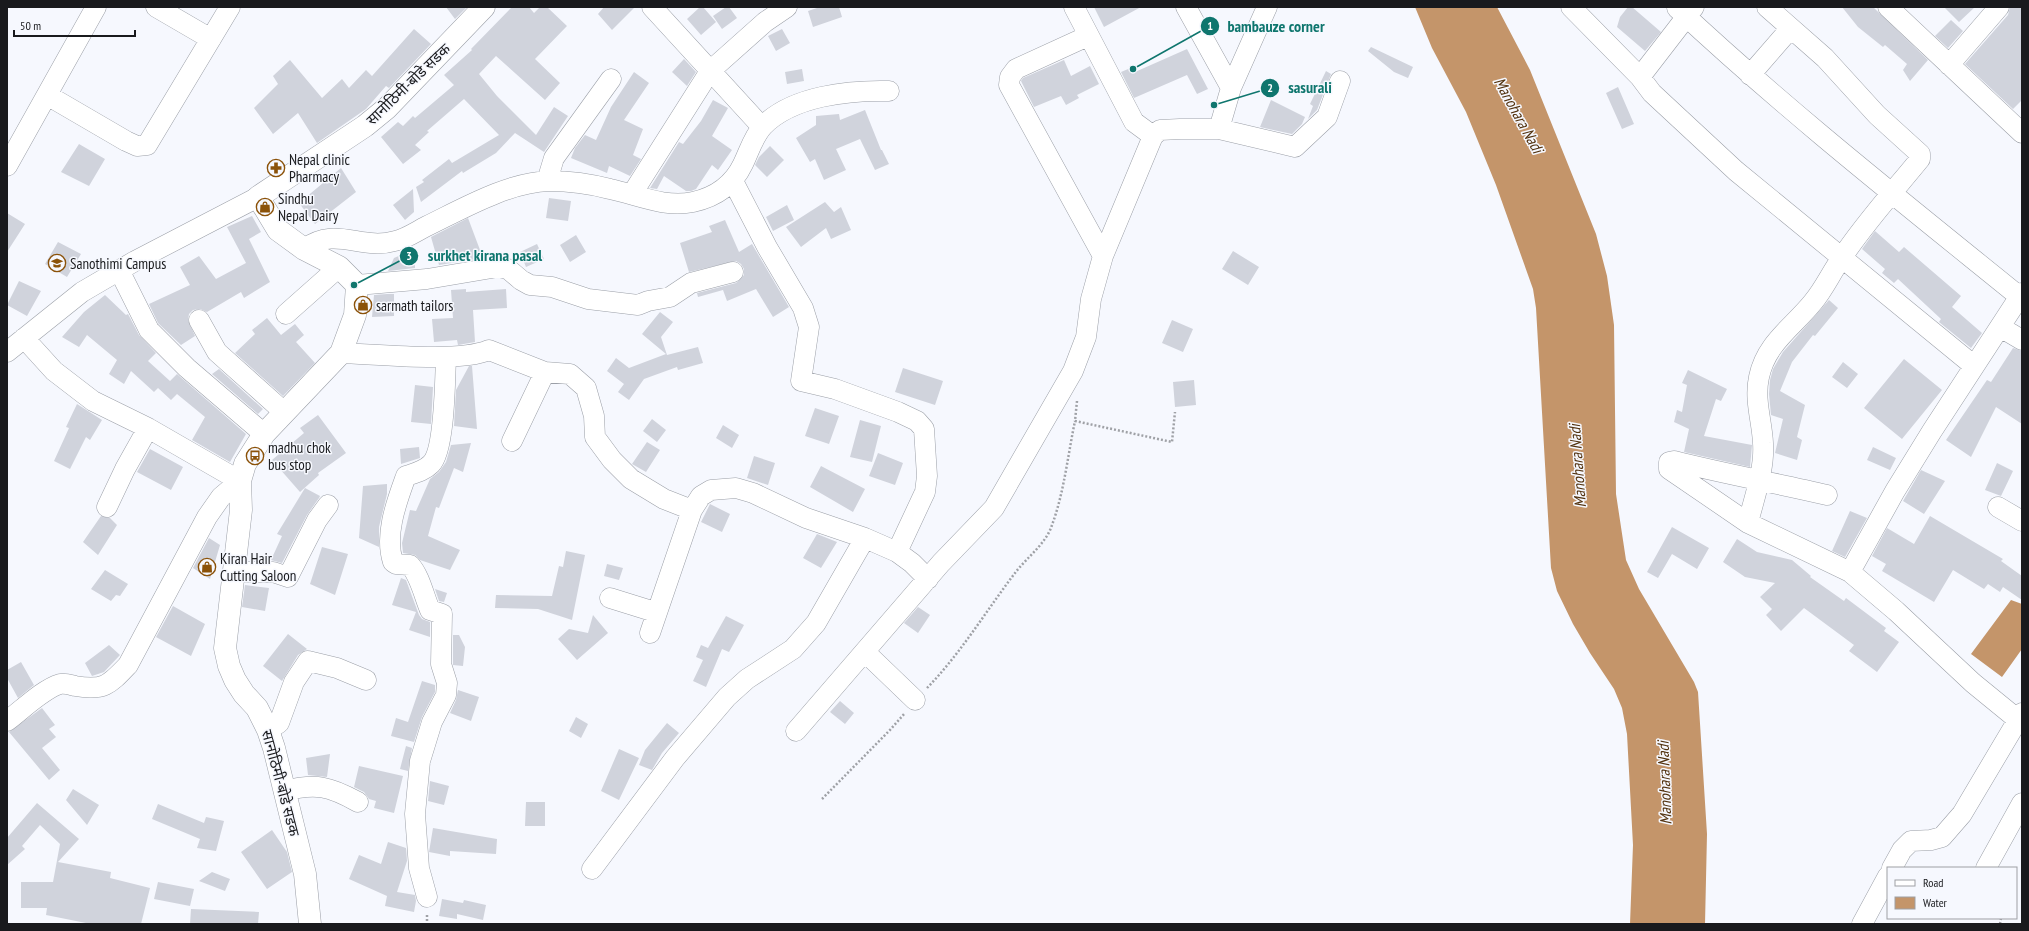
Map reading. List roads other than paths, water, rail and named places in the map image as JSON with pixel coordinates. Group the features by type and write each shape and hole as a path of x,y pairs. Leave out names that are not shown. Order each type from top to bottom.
{"main road":[{"name":"सानोठिमी-बोडे सडक","path":"258,198 365,126 387,108 484,7"},
{"path":"258,198 278,230 304,249 339,267 357,285"},
{"name":"सानोठिमी-बोडे सडक","path":"310,924 305,874 268,730 257,708 244,694 235,680 229,666 225,648 241,510 240,481 245,464 264,434 341,353 355,314 357,285"}],"street":[{"path":"7,166 96,7"},
{"path":"156,7 211,39"},
{"path":"47,95 126,141 137,146 147,145 230,7"},
{"path":"652,7 762,127"},
{"path":"632,194 710,71 765,22 787,7"},
{"path":"1074,7 1134,122 1153,136"},
{"path":"1186,7 1231,88"},
{"path":"1219,129 1231,88 1267,7"},
{"path":"1571,7 1640,77 1652,93 1736,171 1974,365"},
{"path":"1748,523 1759,479 1763,445 1757,403 1759,376 1773,344 1795,323 1813,302 1841,258 1920,159 1920,154 1877,115 1825,58 1767,7"},
{"path":"1888,7 2022,133"},
{"path":"1948,65 1995,9"},
{"path":"1640,77 1686,10 1750,75 1892,194 2021,295 1974,365 1895,491 1850,572"},
{"path":"1750,75 1790,28"},
{"path":"1088,36 1016,70 1010,77 1009,85 1103,256"},
{"path":"547,181 554,158 611,79"},
{"path":"796,731 928,579 994,508 1073,371 1086,337 1092,299 1103,256 1153,136 1160,130 1180,128 1219,129 1295,147 1305,140 1327,117 1340,81"},
{"path":"304,249 312,243 327,238 346,239 378,245 397,241 492,194 547,181 580,183 632,194 663,203 693,202 722,190 733,181 762,127 786,111 814,99 837,93 889,91"},
{"path":"733,181 767,246 803,308 809,327 802,382 835,388 898,412 917,421 924,428 927,476 925,492 897,552"},
{"path":"7,352 82,292 119,270 258,198"},
{"path":"286,314 339,267"},
{"path":"357,285 427,279 498,267 508,269 521,280 530,285 552,287 588,299 638,305 648,301 670,297 691,283 732,272"},
{"path":"119,270 149,330 187,368 264,434"},
{"path":"199,320 217,352 284,412"},
{"path":"2000,327 2022,340"},
{"path":"7,721 52,688 62,684 92,689 105,687 114,680 128,665 207,517 221,497 240,481 148,428 93,402 54,371 24,338"},
{"path":"341,353 446,357 480,354 489,350 546,372 570,374 586,388 594,416 595,437 612,460 631,479 664,499 692,510"},
{"path":"427,897 419,868 415,814 420,761 432,722 446,694 447,683 441,664 442,614 430,610 422,593 417,573 410,565 396,564 393,562 391,541 394,508 406,476 421,471 433,463 440,438 446,357"},
{"path":"512,441 546,372"},
{"path":"107,507 125,469 148,428"},
{"path":"1827,495 1759,479 1717,472 1674,461 1669,462 1669,469 1748,523 1850,572 1896,611 1973,683 2021,718 1962,814 1942,837 1931,840 1911,841 1902,850 1893,867"},
{"path":"650,633 692,510 701,496 711,490 736,488 753,493 806,518 865,538 897,552 912,563 928,579"},
{"path":"234,572 273,572 288,577 317,520 328,505"},
{"path":"1998,507 2022,521"},
{"path":"592,869 675,758 727,697 747,679 793,649 816,623 865,538"},
{"path":"610,598 656,612"},
{"path":"865,652 915,700"},
{"path":"268,730 278,723 294,682 308,660 337,668 366,680"},
{"path":"284,791 298,788 321,787 332,789 358,802"},
{"path":"1987,867 2022,803"},
{"path":"1862,924 1887,878"}],"water":[{"name":"Manohara Nadi","path":"1415,7 1497,7 1530,70 1596,234 1607,276 1614,325 1616,494 1626,560 1639,589 1694,682 1698,692 1707,834 1705,924 1630,924 1633,845 1627,734 1622,708 1614,689 1573,624 1557,591 1551,568 1536,308 1533,289 1496,185 1466,112 1432,48"},
{"path":"2011,600 2022,604 2022,649 2002,677 1971,654"}],"place":[{"name":"bambauze corner","path":"1133,69"},
{"name":"sasurali","path":"1214,105"},
{"name":"Nepal clinic Pharmacy","path":"276,168"},
{"name":"Sindhu Nepal Dairy","path":"265,207"},
{"name":"Sanothimi Campus","path":"57,263"},
{"name":"surkhet kirana pasal","path":"354,285"},
{"name":"sarmath tailors","path":"363,305"},
{"name":"madhu chok bus stop","path":"255,456"},
{"name":"Kiran Hair Cutting Saloon","path":"207,567"}]}
